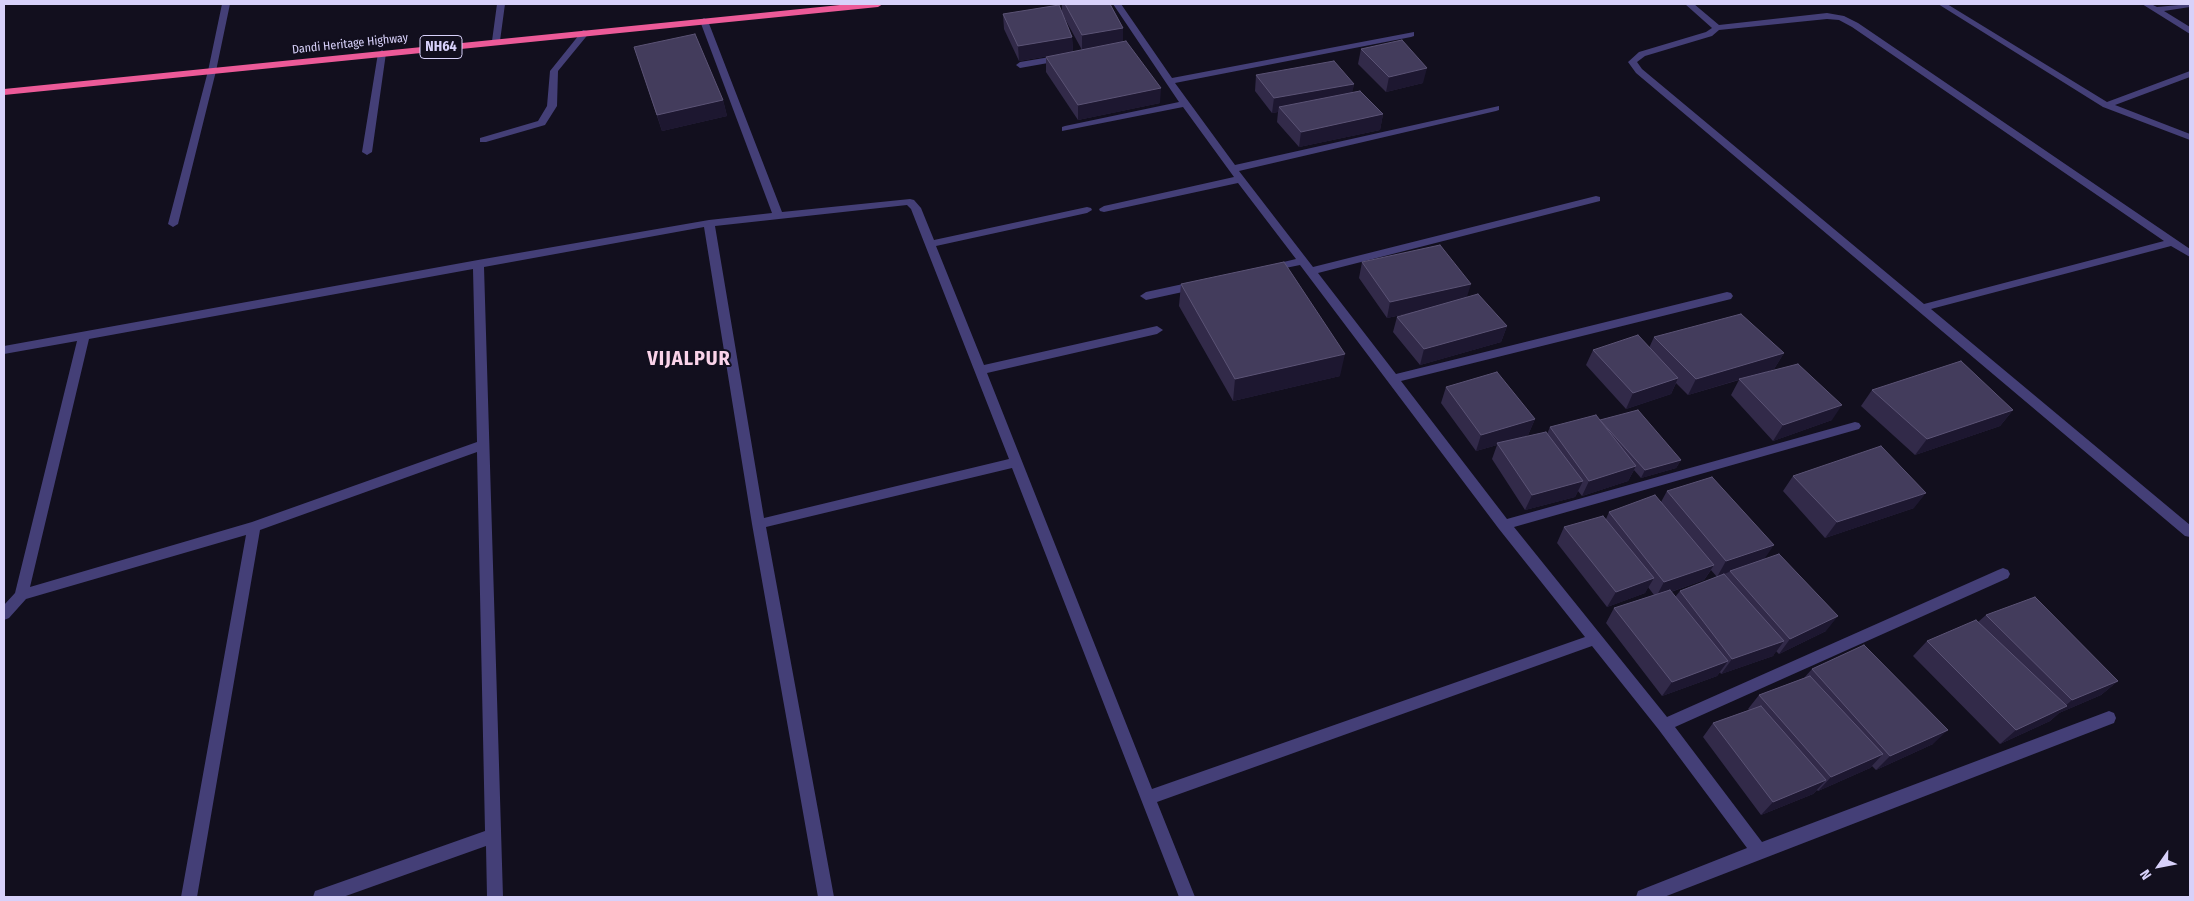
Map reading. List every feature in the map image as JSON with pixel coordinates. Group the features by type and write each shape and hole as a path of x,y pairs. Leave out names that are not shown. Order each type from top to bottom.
{"highway":[{"name":"Dandi Heritage Highway","path":"4,92 704,21 820,7 878,4"}],"street":[{"path":"173,224 212,71 226,4"},
{"path":"496,41 501,4"},
{"path":"1117,4 1140,46 1169,81 1237,174 1504,525 1664,725 1759,851"},
{"path":"1689,4 1717,28"},
{"path":"1942,4 2106,105 2190,137"},
{"path":"2146,4 2190,31"},
{"path":"2155,10 2190,5"},
{"path":"2190,254 1855,25 1841,18 1828,16 1717,28 1708,34 1642,54 1632,62 1639,71 2190,532"},
{"path":"704,21 778,216"},
{"path":"483,140 542,123 552,106 554,71 586,32"},
{"path":"1169,81 1411,34"},
{"path":"367,152 382,53"},
{"path":"1020,65 1068,57"},
{"path":"2106,105 2190,74"},
{"path":"1065,130 1185,104"},
{"path":"1104,209 1496,108"},
{"path":"1257,271 1307,266 1596,199"},
{"path":"4,350 478,263 709,223 910,202 916,208 981,370 1187,897"},
{"path":"930,244 1087,210"},
{"path":"709,223 759,524 826,897"},
{"path":"1922,308 2172,242"},
{"path":"478,263 495,897"},
{"path":"1146,296 1211,282"},
{"path":"1393,379 1727,296"},
{"path":"981,370 1156,330"},
{"path":"4,614 21,595 84,336"},
{"path":"1504,525 1855,426"},
{"path":"21,595 254,527 483,445"},
{"path":"759,524 1017,462"},
{"path":"189,897 254,527"},
{"path":"1664,725 2003,574"},
{"path":"1147,798 1595,639"},
{"path":"1644,897 1759,851 2109,718"},
{"path":"321,897 493,836"}],"building":[{"path":"1065,4 1110,4 1123,28 1082,35"},
{"path":"1059,5 1072,37 1018,46 1003,14"},
{"path":"695,34 723,100 657,115 634,47"},
{"path":"1402,40 1427,68 1389,77 1361,49"},
{"path":"1126,41 1161,88 1078,105 1046,57"},
{"path":"1334,61 1354,84 1274,98 1256,75"},
{"path":"1360,91 1383,114 1301,132 1279,107"},
{"path":"1440,245 1471,284 1390,302 1362,262"},
{"path":"1284,262 1345,354 1235,379 1181,284"},
{"path":"1478,294 1507,326 1424,349 1397,317"},
{"path":"1741,314 1784,353 1696,379 1654,337"},
{"path":"1638,335 1678,378 1633,393 1593,350"},
{"path":"1961,361 2013,410 1927,439 1872,390"},
{"path":"1798,364 1842,405 1783,425 1739,379"},
{"path":"1497,372 1535,419 1481,435 1446,387"},
{"path":"1638,410 1681,460 1645,470 1600,420"},
{"path":"1596,415 1636,466 1589,481 1550,427"},
{"path":"1546,432 1583,481 1532,495 1497,443"},
{"path":"1881,446 1926,493 1837,522 1793,476"},
{"path":"1712,477 1774,545 1726,561 1667,491"},
{"path":"1655,495 1714,565 1664,582 1609,512"},
{"path":"1603,516 1654,578 1616,592 1564,527"},
{"path":"1779,554 1838,616 1790,639 1730,571"},
{"path":"1724,574 1784,641 1732,659 1680,591"},
{"path":"1670,590 1728,661 1672,682 1614,608"},
{"path":"2035,597 2118,681 2072,700 1986,615"},
{"path":"1976,620 2067,706 2016,730 1927,641"},
{"path":"1864,645 1948,730 1890,756 1812,669"},
{"path":"1810,676 1883,754 1831,777 1759,695"},
{"path":"1761,706 1826,780 1773,802 1713,723"}],"district":[{"name":"VIJALPUR","path":"689,359"}]}
